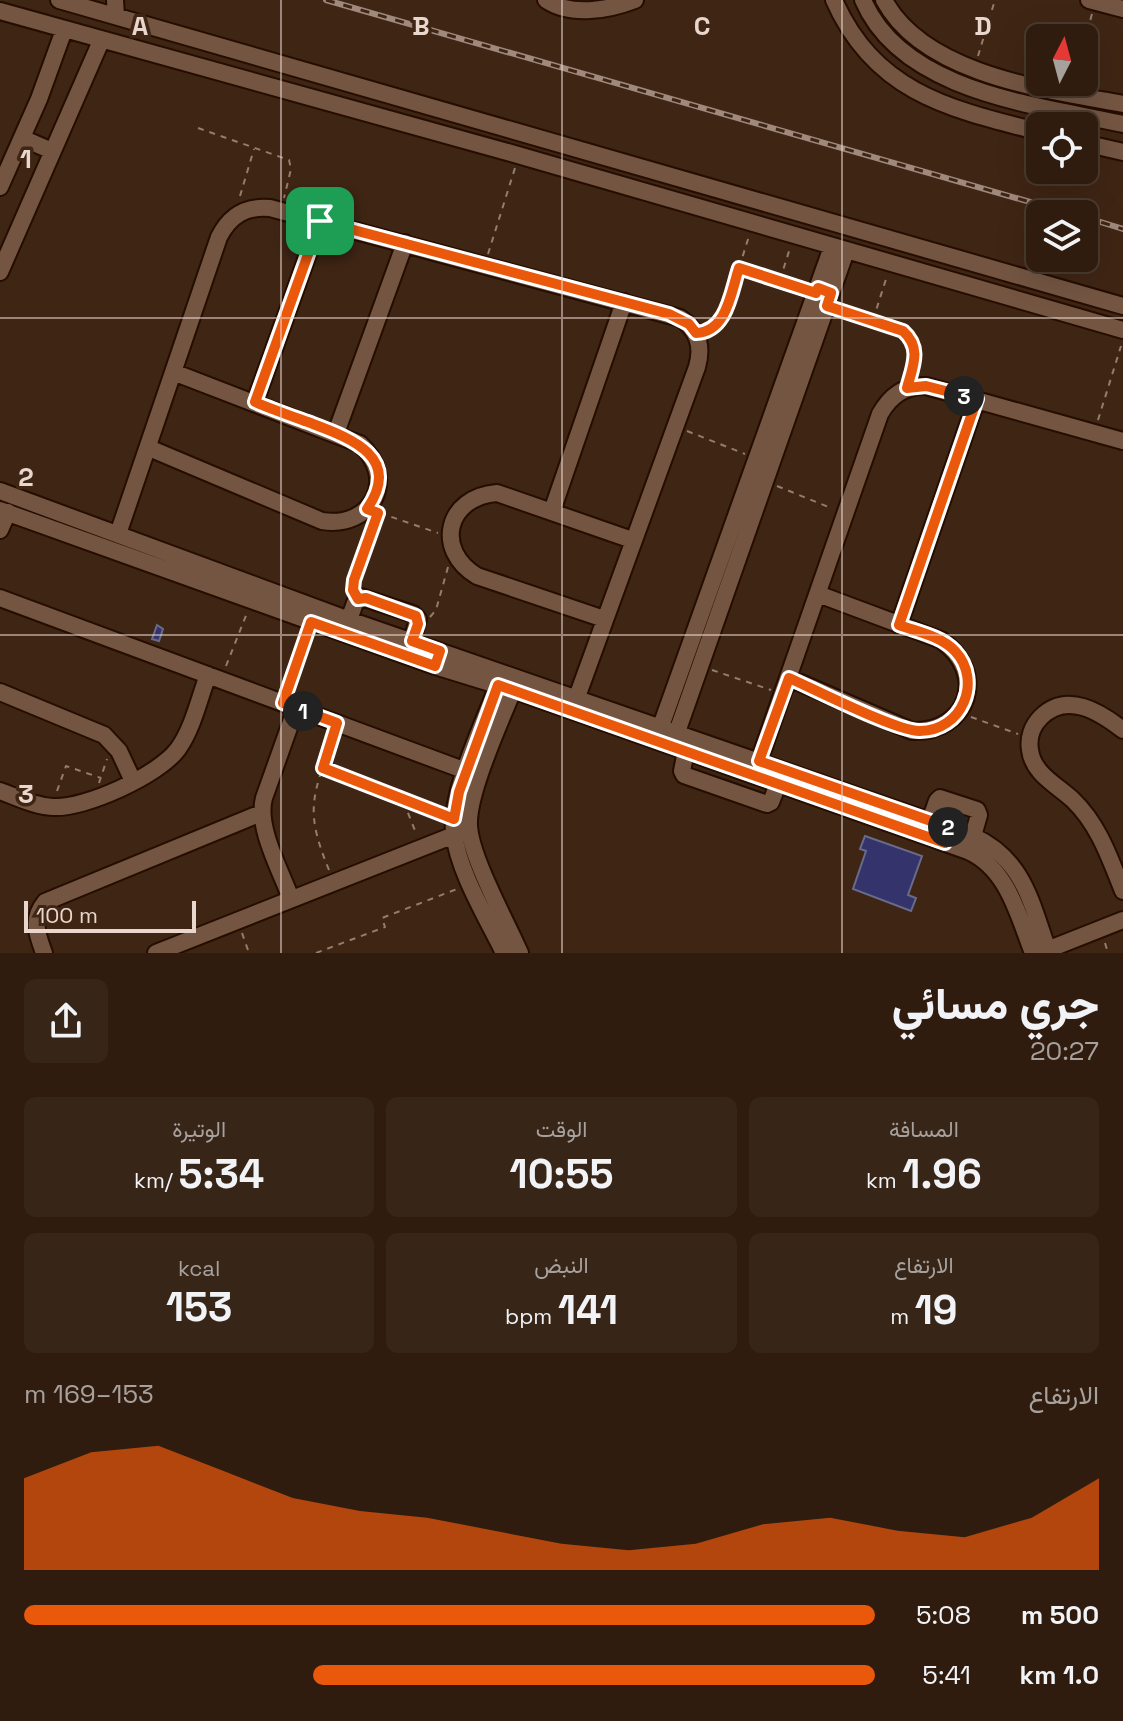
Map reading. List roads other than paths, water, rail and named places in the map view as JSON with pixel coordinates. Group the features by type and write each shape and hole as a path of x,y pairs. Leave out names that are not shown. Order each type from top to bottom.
{"street":[{"path":"546,0 578,10 609,8 632,1"},
{"path":"834,0 846,26 867,56 897,80 930,98 1026,128"},
{"path":"863,0 888,39 910,59 935,75 1066,112 1070,96"},
{"path":"884,0 907,31 927,47 974,68 1026,82"},
{"path":"70,1 115,8 211,43 1123,306"},
{"path":"1092,1 1120,6"},
{"path":"0,11 1123,330"},
{"path":"0,187 64,30"},
{"path":"0,272 101,41"},
{"path":"204,67 211,43"},
{"path":"969,87 974,68"},
{"path":"1081,96 1123,104"},
{"path":"1098,119 1123,124"},
{"path":"515,155 518,130"},
{"path":"22,138 52,151"},
{"path":"1098,146 1123,152"},
{"path":"118,534 219,237 234,216 257,207 281,210 680,318 696,333 700,356 577,697"},
{"path":"255,402 320,221"},
{"path":"336,433 405,243"},
{"path":"661,726 700,666 765,481 839,249"},
{"path":"677,732 685,685 757,459 823,295"},
{"path":"1089,320 1096,298"},
{"path":"552,511 624,302"},
{"path":"149,448 322,521 334,523 358,517 367,509 378,487 379,475 369,452 360,444 173,372"},
{"path":"759,761 880,414 891,398 907,388 926,386 1123,441"},
{"path":"899,625 977,399"},
{"path":"0,491 412,641 437,658 505,688 686,751 759,761 930,821 998,873 1043,952"},
{"path":"604,619 467,570 452,543 457,514 464,505 485,494 508,496 632,540"},
{"path":"0,530 4,511 311,622 577,697 661,726 778,784 947,835 973,836 995,847 1021,877 1043,952"},
{"path":"789,678 912,731 938,728 958,713 965,700 968,687 962,659 953,648 941,640 818,594"},
{"path":"0,598 466,771"},
{"path":"349,620 358,599 366,598 413,614 418,619 412,641"},
{"path":"0,791 31,803 51,807 73,806 93,800 154,771 177,752 214,678"},
{"path":"505,688 489,731 469,816 473,874 520,953"},
{"path":"0,692 94,730 112,743 125,761 133,781"},
{"path":"1123,730 1094,711 1079,705 1063,705 1047,711 1036,723 1029,738 1035,766 1086,814 1105,847 1123,891"},
{"path":"289,706 261,813 291,899"},
{"path":"489,731 466,771 456,802 454,827 498,951"},
{"path":"686,751 682,769 684,775 767,804 771,802 778,784"},
{"path":"930,821 940,798 977,810 980,812 973,836"},
{"path":"44,953 35,926 36,917 45,902 261,813"},
{"path":"156,953 422,848 454,827"},
{"path":"1043,952 1123,920"}],"railway":[{"path":"326,0 1026,201"},
{"path":"1098,221 1123,229"}]}
